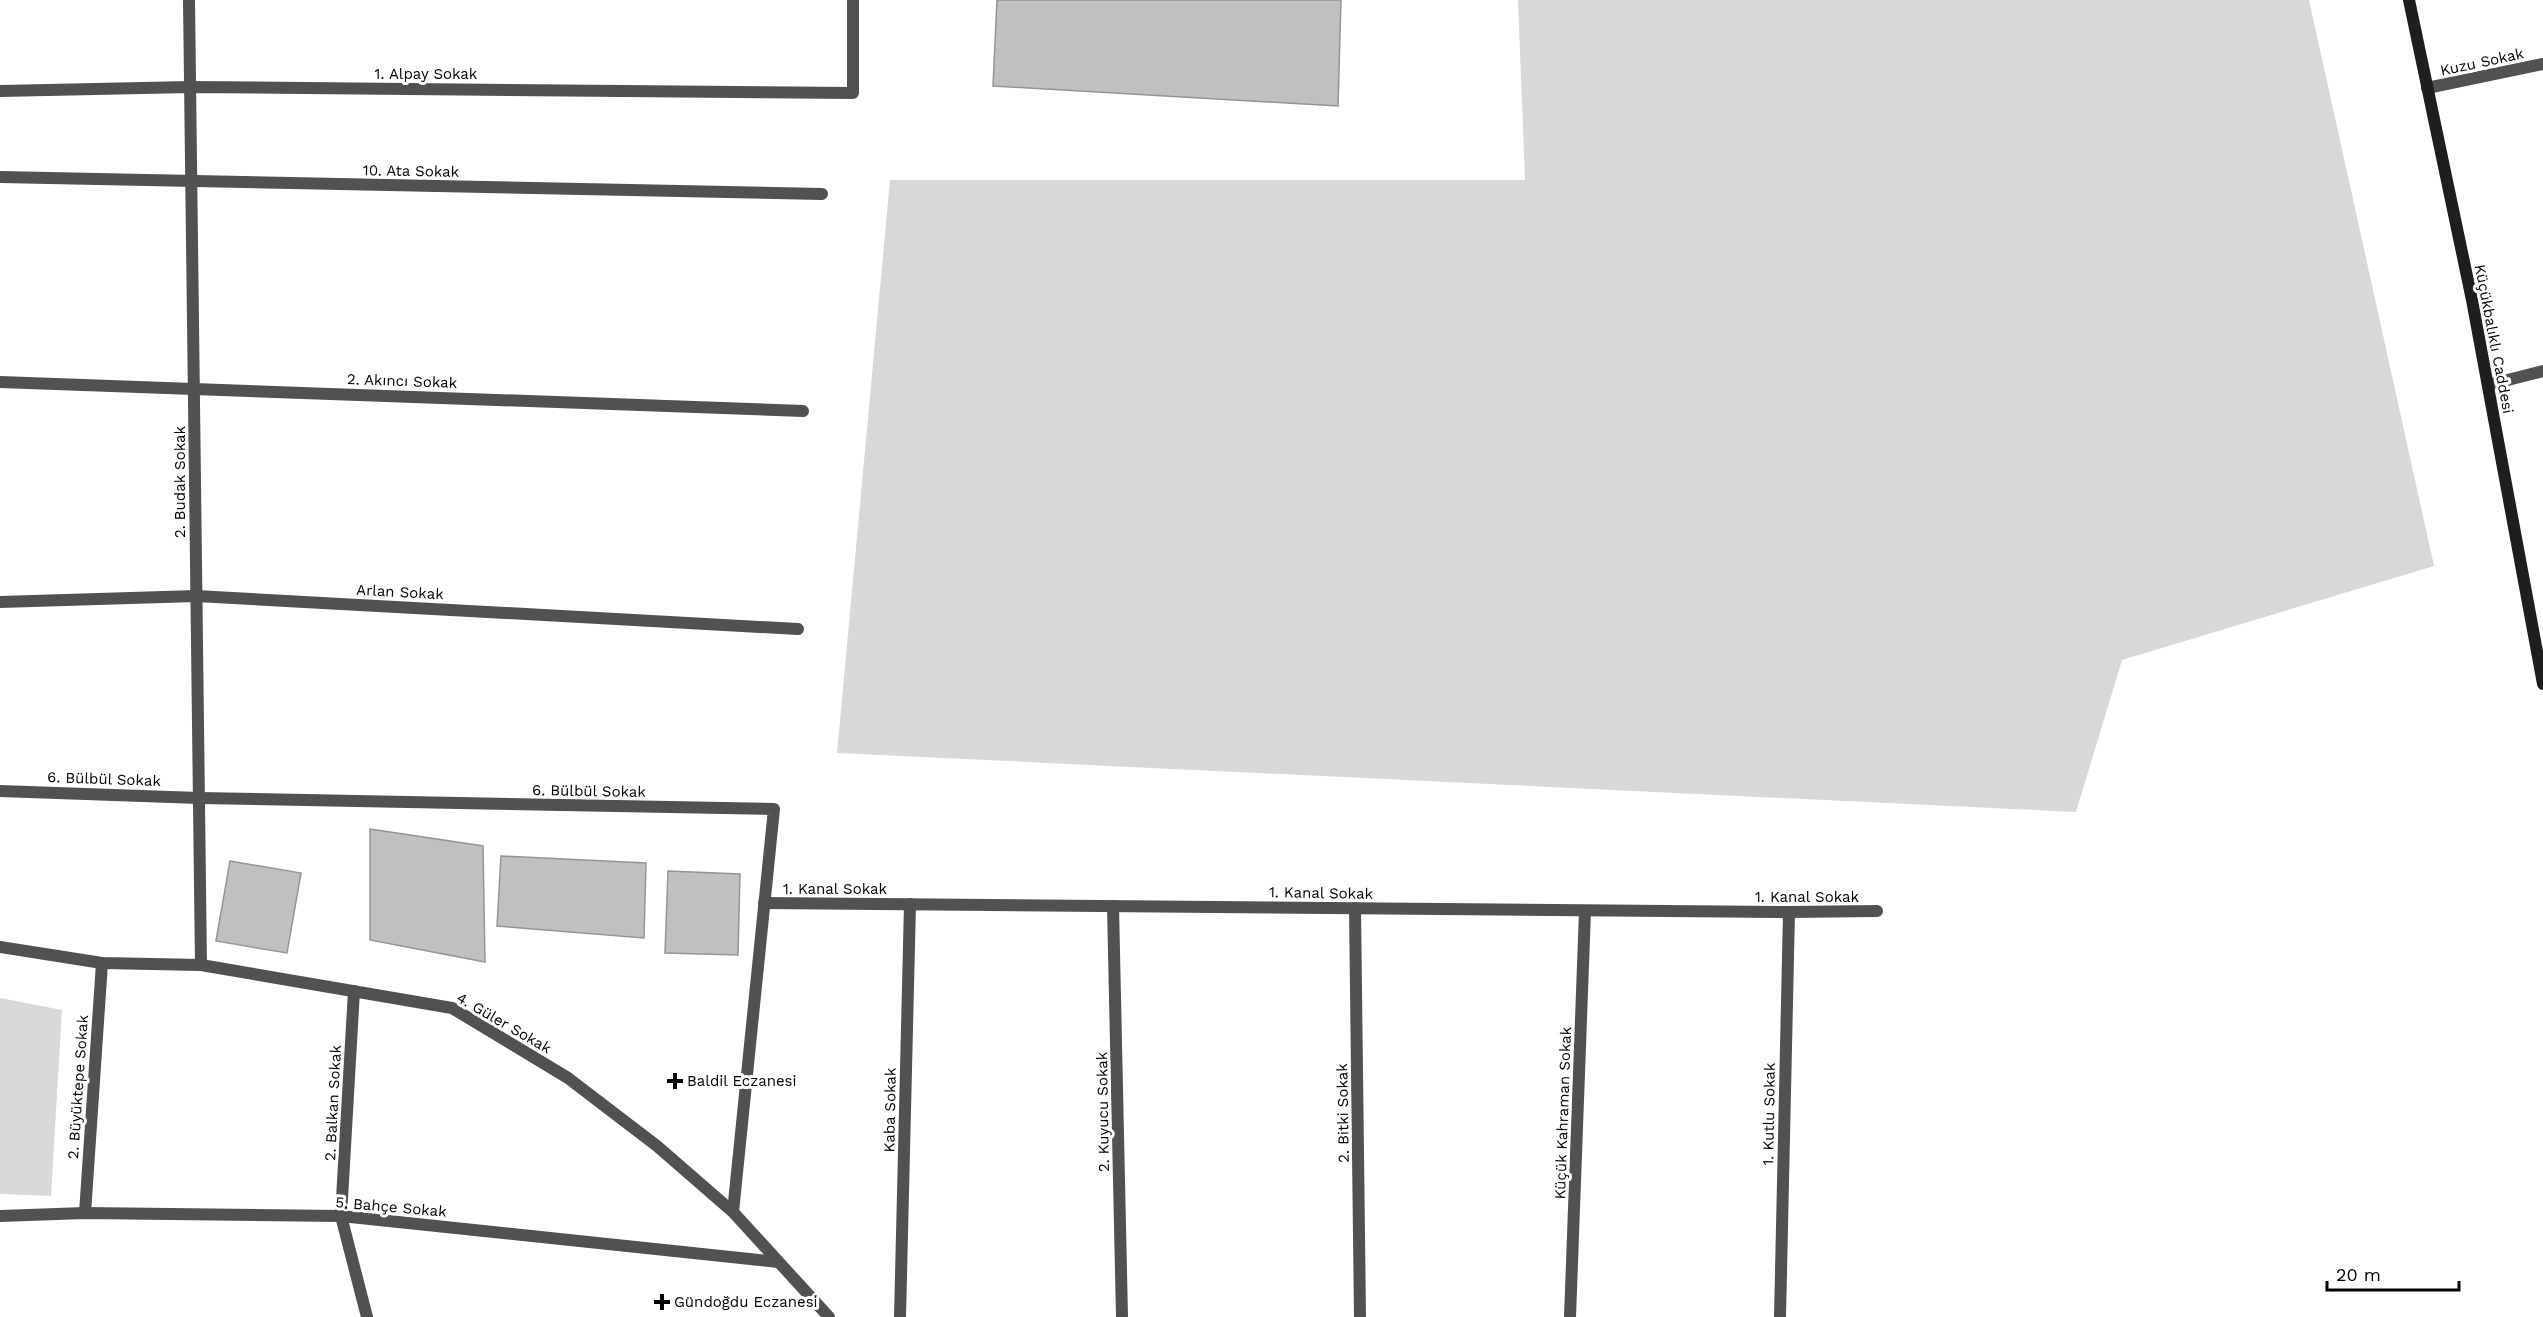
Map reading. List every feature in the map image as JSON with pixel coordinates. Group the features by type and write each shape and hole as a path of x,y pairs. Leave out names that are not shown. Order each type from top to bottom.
{"main road":[{"name":"Küçükbalıklı Caddesi","path":"2409,0 2488,385 2543,684"}],"street":[{"name":"2. Budak Sokak","path":"189,0 201,964"},
{"name":"1. Alpay Sokak","path":"0,91 190,87 853,93 853,0"},
{"name":"Kuzu Sokak","path":"2427,88 2543,64"},
{"name":"10. Ata Sokak","path":"0,177 822,194"},
{"path":"2488,385 2543,371"},
{"name":"2. Akıncı Sokak","path":"0,382 803,411"},
{"name":"Arlan Sokak","path":"0,602 196,596 798,629"},
{"name":"6. Bülbül Sokak","path":"0,791 199,798 774,809 732,1212"},
{"name":"1. Kanal Sokak","path":"764,903 1877,911"},
{"name":"Kaba Sokak","path":"900,1317 910,904"},
{"name":"2. Kuyucu Sokak","path":"1113,906 1122,1317"},
{"name":"2. Bitki Sokak","path":"1355,908 1360,1317"},
{"name":"Küçük Kahraman Sokak","path":"1570,1317 1585,910"},
{"name":"1. Kutlu Sokak","path":"1780,1317 1789,912"},
{"name":"4. Güler Sokak","path":"0,948 102,963 201,964 452,1008 568,1078 657,1146 732,1212 822,1314"},
{"name":"2. Büyüktepe Sokak","path":"85,1213 102,963"},
{"name":"2. Balkan Sokak","path":"354,991 341,1216 368,1317"},
{"name":"5. Bahçe Sokak","path":"0,1216 85,1213 341,1216 778,1262"}],"shaded area":[{"path":"1518,0 2309,0 2434,566 2122,660 2076,812 837,753 890,180 1525,180"},
{"path":"0,998 62,1010 51,1196 0,1194"}],"building":[{"path":"997,0 1341,0 1338,106 993,86"},
{"path":"370,829 483,846 485,962 370,940"},
{"path":"501,856 646,863 644,938 497,926"},
{"path":"230,861 301,873 287,953 216,941"},
{"path":"668,871 740,874 738,955 665,953"}],"place":[{"name":"Baldil Eczanesi","path":"675,1081"},
{"name":"Gündoğdu Eczanesi","path":"662,1302"}]}
